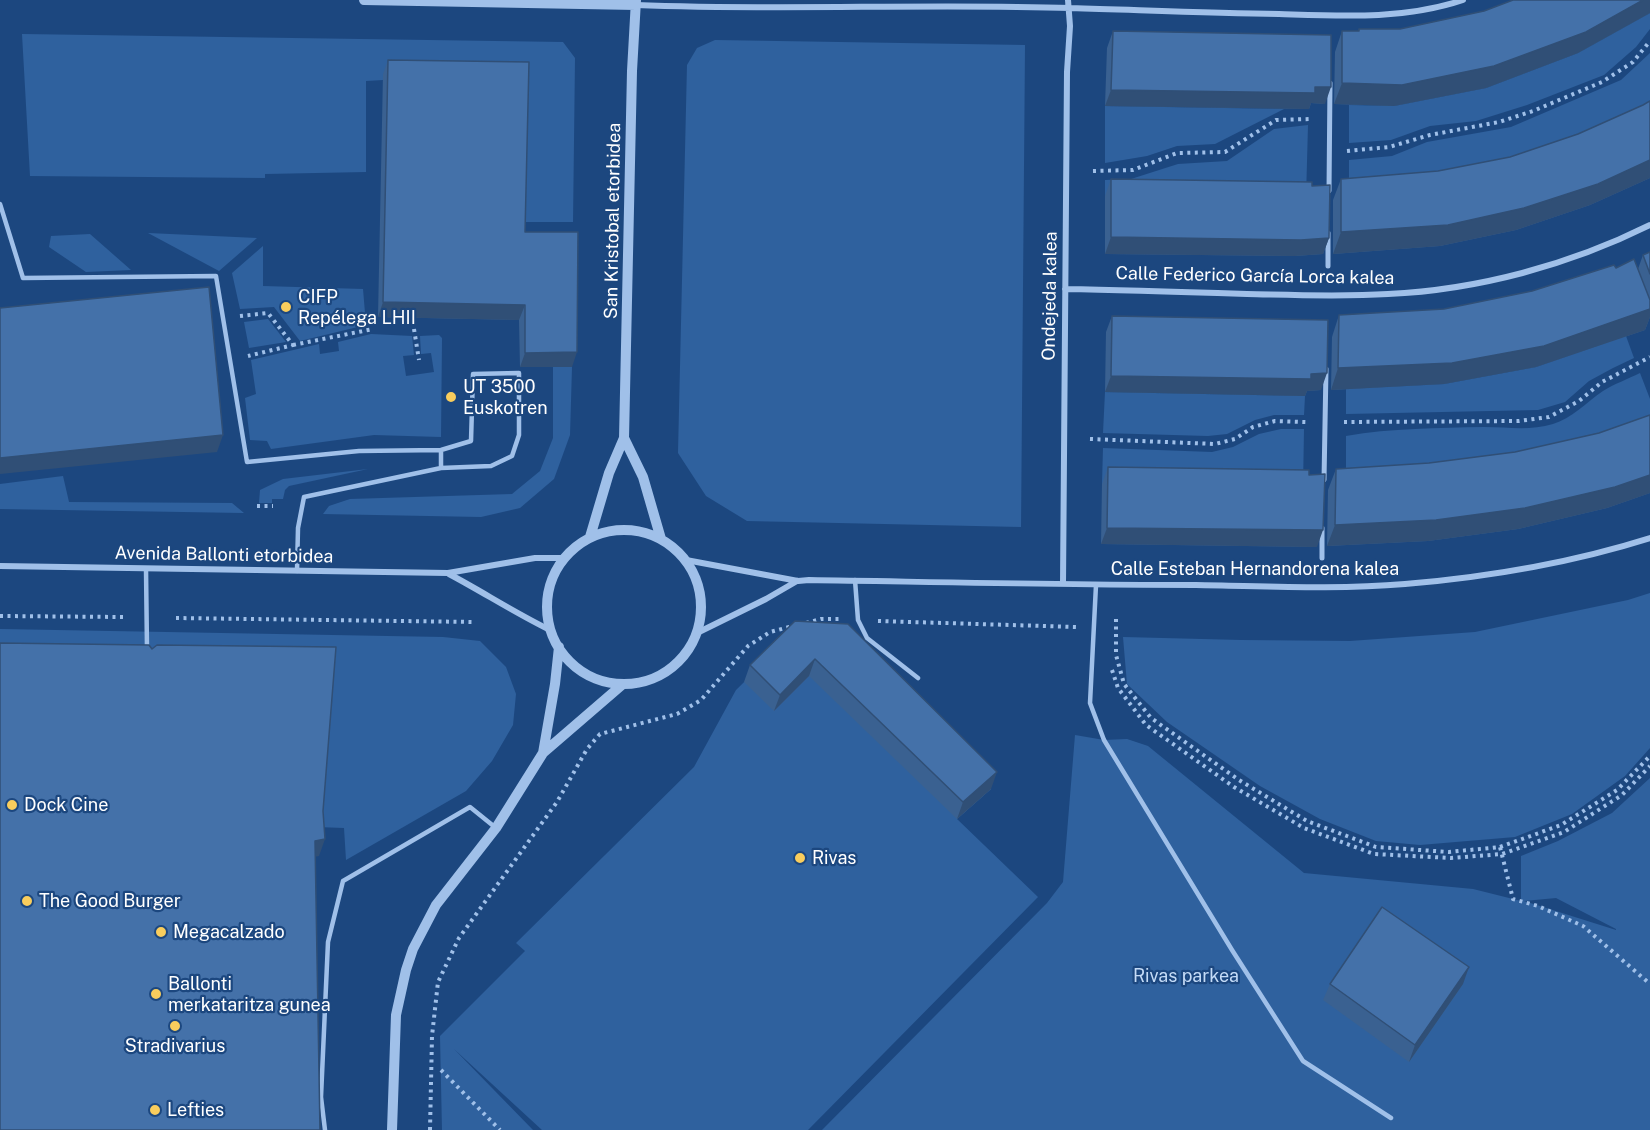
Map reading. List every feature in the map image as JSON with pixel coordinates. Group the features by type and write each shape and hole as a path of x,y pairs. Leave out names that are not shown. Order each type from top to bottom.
{"street":[{"path":"364,0 636,2 715,8 1070,8 1331,15 1390,14 1442,7 1463,0"},
{"name":"Ondejeda kalea","path":"1063,584 1070,8 1068,0"},
{"name":"San Kristobal etorbidea","path":"590,537 609,473 624,438 632,71 636,2"},
{"path":"1329,198 1330,72"},
{"path":"1328,266 1329,221"},
{"name":"Calle Federico García Lorca kalea","path":"1065,289 1327,296 1390,294 1460,286 1535,270 1616,242 1650,225"},
{"path":"1323,490 1326,364"},
{"name":"San Kristobal etorbidea","path":"624,438 643,477 661,539"},
{"path":"1322,558 1323,524"},
{"path":"614,530 638,531 661,539 675,548 686,560 698,583 701,608 697,633 685,653 668,670 646,681 623,684 604,681 586,674 559,647 550,630 547,604 552,579 565,558 590,537 614,530"},
{"name":"Calle Esteban Hernandorena kalea","path":"686,560 798,581 1321,586 1403,584 1486,575 1550,563 1650,538"},
{"name":"Avenida Ballonti etorbidea","path":"0,566 448,573 535,558 565,558"},
{"name":"Avenida Ballonti etorbidea","path":"448,573 550,630"},
{"path":"697,633 798,581"},
{"path":"543,753 559,647"},
{"path":"392,1130 396,1015 406,970 436,905 496,828 543,753 623,684"}],"lane":[{"path":"0,204 23,278 216,276 247,462 359,451 441,450 471,441 473,374 519,373 519,435 512,456 491,466 441,468 304,497 298,528 297,571"},
{"path":"441,450 441,468"},
{"path":"146,569 147,662"},
{"path":"855,580 858,620 867,638 918,678"},
{"path":"1096,585 1090,703 1104,740 1303,1061 1391,1118"},
{"path":"326,1130 321,1097 328,942 343,881 470,807 496,828"}],"path":[{"path":"1329,153 1389,147 1430,135 1499,122 1533,111 1602,82 1632,62 1650,41"},
{"path":"1093,171 1133,170 1177,153 1225,152 1276,120 1330,118"},
{"path":"236,316 268,313 293,345"},
{"path":"242,357 373,328"},
{"path":"414,329 419,360"},
{"path":"1090,439 1215,444 1235,439 1253,427 1275,421 1519,421 1549,417 1580,401 1602,382 1650,357"},
{"path":"257,506 273,506"},
{"path":"0,616 123,617"},
{"path":"176,618 474,622"},
{"path":"430,1130 432,1036 438,982 459,938 557,802 587,749 600,734 677,714 701,700 748,646 770,632 821,619 1094,628"},
{"path":"1116,619 1116,655 1124,684 1151,718 1239,780 1307,821 1376,847 1449,852 1500,847 1561,825 1617,790 1650,756"},
{"path":"1108,661 1118,688 1146,725 1234,787 1304,828 1374,854 1451,858 1502,854 1564,832 1622,795 1650,766"},
{"path":"1500,847 1513,899 1538,906 1583,926 1650,984"},
{"path":"441,1070 500,1130"}],"green space":[{"path":"1650,13 1650,29 1636,47 1604,75 1527,105 1476,121 1430,126 1391,140 1349,143 1349,105 1394,106 1486,88 1578,53"},
{"path":"22,34 563,42 575,58 573,222 520,222 383,74 383,80 366,81 366,172 265,174 265,178 30,176"},
{"path":"715,40 1025,45 1021,527 747,521 706,496 678,453 687,65 697,48"},
{"path":"1650,53 1650,118 1636,126 1349,199 1349,160 1392,156 1427,142 1511,127 1621,80"},
{"path":"1105,106 1284,109 1215,144 1177,146 1147,156 1105,163"},
{"path":"1308,125 1306,198 1105,196 1105,180 1131,179 1178,164 1227,161 1274,129"},
{"path":"148,233 257,238 219,271"},
{"path":"90,234 131,270 86,272 49,247 51,236"},
{"path":"263,246 263,286 363,289 366,325 300,341 274,307 240,309 232,273"},
{"path":"268,319 286,342 249,348 244,322"},
{"path":"371,334 412,336 414,355 403,356 406,376 434,372 431,353 421,354 420,336 439,335 442,338 441,437 374,435 271,449 267,441 250,440 245,398 256,394 251,360 319,344 320,354 339,351 338,342"},
{"path":"1626,336 1634,358 1589,381 1565,402 1538,410 1346,414 1346,389 1444,384 1536,367"},
{"path":"553,367 572,367 570,435 554,479 520,508 481,517 323,514 329,506 350,499 512,494 540,471 553,438"},
{"path":"1640,373 1650,399 1650,433 1346,489 1346,436 1415,429 1544,426 1560,422 1603,391"},
{"path":"1105,392 1305,396 1304,415 1274,415 1255,420 1227,434 1208,436 1103,433"},
{"path":"1281,429 1304,429 1303,487 1102,484 1103,448 1212,452 1233,447 1259,434"},
{"path":"368,469 289,486 285,490 283,499 272,499 272,503 259,503 260,490 283,479"},
{"path":"63,476 69,502 232,503 244,513 0,509 0,484"},
{"path":"1650,593 1650,748 1625,776 1572,814 1515,837 1420,845 1376,841 1320,819 1260,786 1167,722 1127,684 1123,637 1350,641 1475,632 1628,600"},
{"path":"0,629 443,637 480,641 506,667 516,694 513,725 492,761 466,791 346,860 344,828 317,827 0,660"},
{"name":"Rivas","path":"844,636 991,789 957,819 1038,897 808,1130 542,1130 454,1049 533,1130 442,1130 440,1036 525,951 516,943 694,767 736,690 789,638"},
{"name":"Rivas parkea","path":"1075,735 1104,740 1127,739 1148,746 1304,873 1473,889 1521,901 1521,856 1558,841 1612,813 1650,778 1650,1130 822,1130 1047,903 1063,882","holes":["1556,898 1616,930 1524,901"]}],"building":[{"path":"1513,0 1643,0 1586,32 1494,66 1402,85 1342,83 1342,31 1400,29 1484,11"},
{"path":"1113,31 1331,35 1331,87 1315,87 1315,93 1111,90"},
{"path":"388,60 529,62 525,232 578,232 577,352 525,353 525,305 383,302"},
{"path":"1650,101 1650,160 1598,184 1524,208 1448,225 1341,232 1341,179 1438,171 1510,157 1578,134"},
{"path":"1111,179 1312,182 1312,186 1330,185 1329,238 1301,240 1111,237"},
{"path":"1650,252 1650,274 1643,255"},
{"path":"1634,259 1650,300 1650,309 1544,346 1452,363 1338,368 1339,315 1444,309 1532,291 1614,265 1616,268"},
{"path":"209,287 223,435 0,458 0,308"},
{"path":"1112,316 1328,320 1327,373 1311,374 1311,379 1111,376"},
{"path":"1650,415 1650,475 1615,487 1525,508 1436,520 1335,525 1336,469 1429,463 1515,452 1599,433"},
{"path":"1108,467 1309,470 1309,475 1325,474 1323,530 1107,528"},
{"path":"795,621 848,624 997,772 963,802 815,659 780,695 750,665"},
{"name":"Ballonti merkataritza gunea","path":"0,643 149,645 152,649 157,645 336,647 323,811 325,839 315,841 320,1130 0,1130"},
{"path":"1382,907 1469,967 1415,1045 1330,984"}],"place":[{"name":"CIFP Repélega LHII","path":"286,307"},
{"name":"UT 3500 Euskotren","path":"451,397"},
{"name":"Dock Cine","path":"12,805"},
{"name":"Rivas","path":"800,858"},
{"name":"The Good Burger","path":"27,901"},
{"name":"Megacalzado","path":"161,932"},
{"name":"Ballonti merkataritza gunea","path":"156,994"},
{"name":"Stradivarius","path":"175,1026"},
{"name":"Lefties","path":"155,1110"}]}
